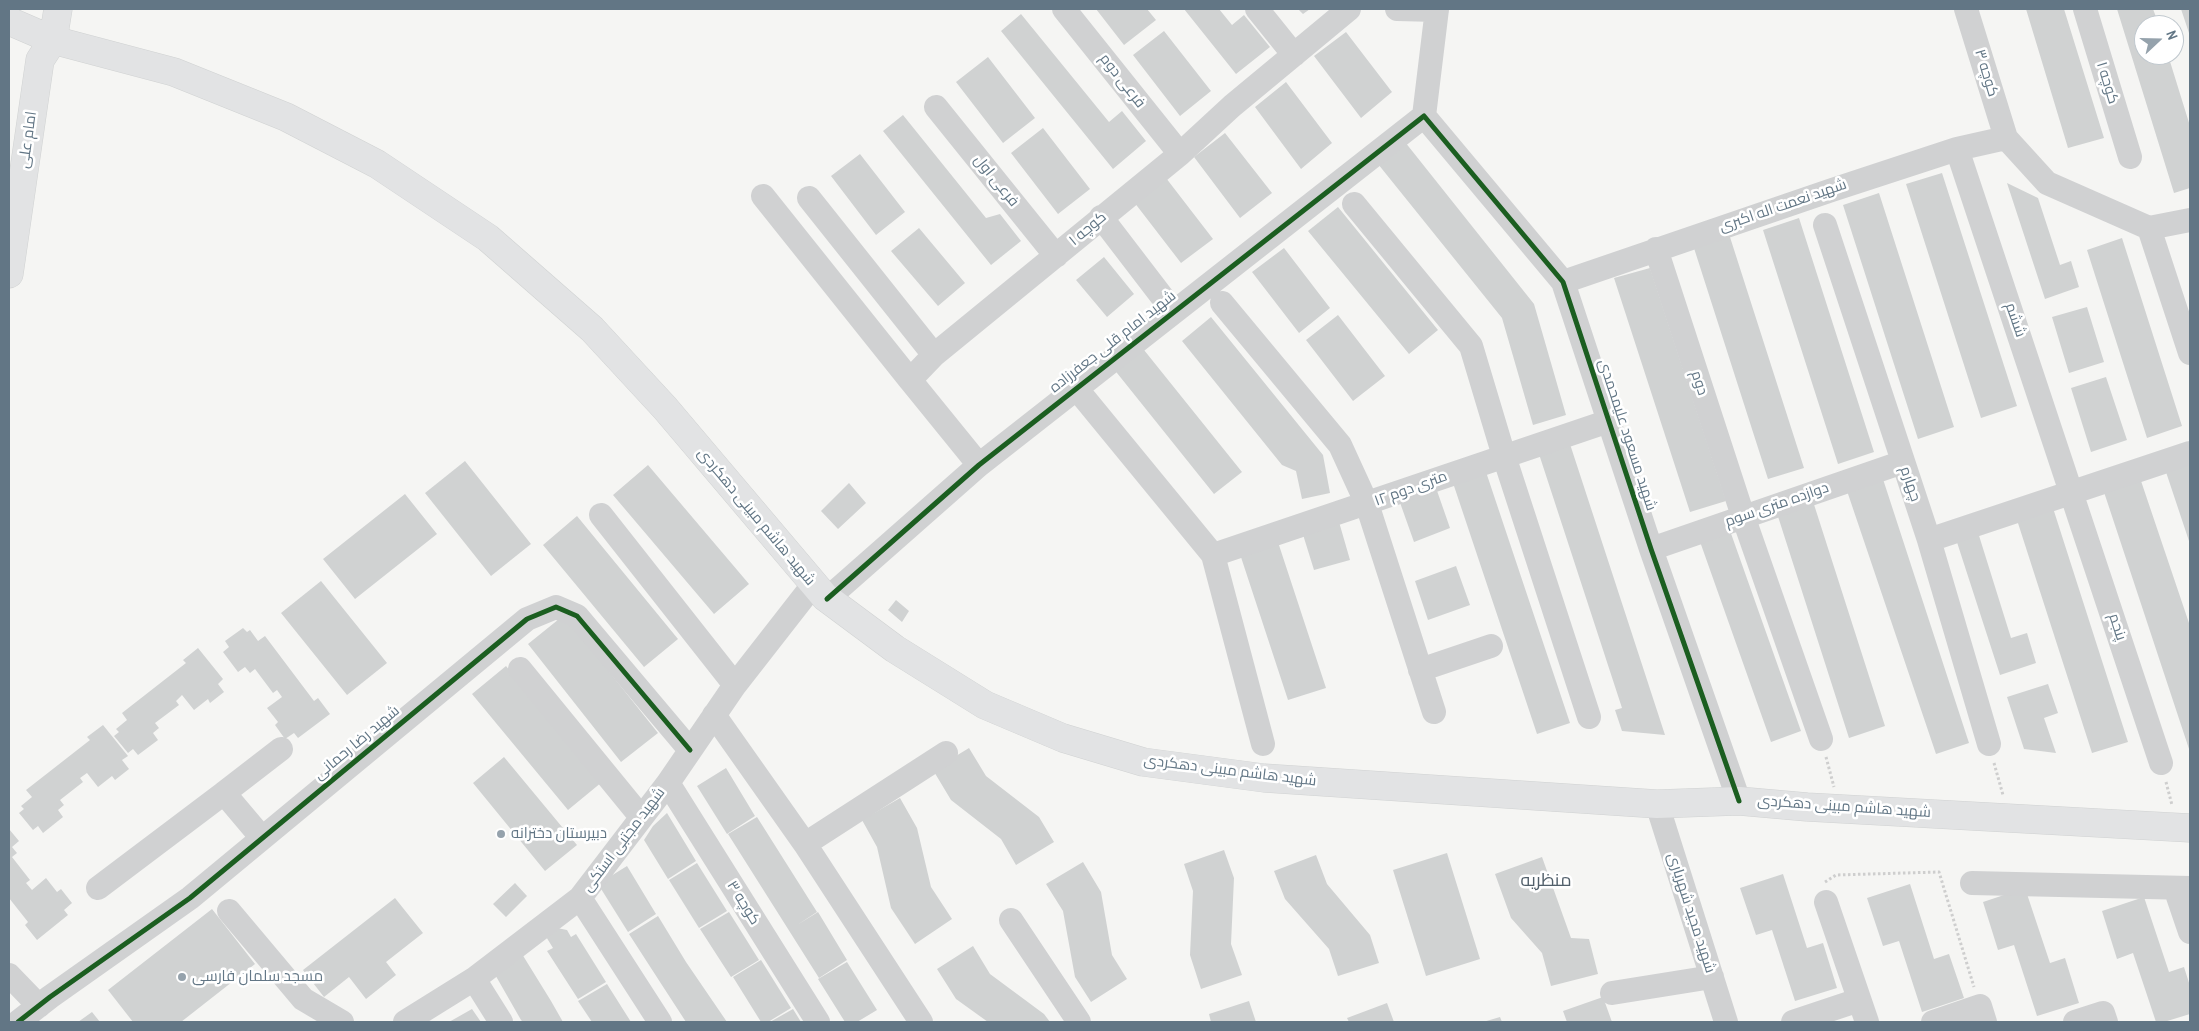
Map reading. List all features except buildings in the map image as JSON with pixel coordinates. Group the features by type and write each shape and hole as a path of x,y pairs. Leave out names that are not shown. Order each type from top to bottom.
{"main road":[{"name":"امام علی","path":"9,274 40,60 53,40 58,9"},
{"name":"شهید هاشم مبینی دهکردی","path":"9,22 53,40 174,72 286,117 377,164 488,238 592,329 665,408 820,592 896,649 985,705 1063,738 1143,762 1264,778 1657,804 1739,801 2184,827"}],"street":[{"name":"فرعی دوم","path":"1064,9 1180,154"},
{"path":"1257,9 1294,55"},
{"name":"کوچه ۱","path":"910,380 934,355 1180,154 1232,106 1349,9"},
{"path":"1397,9 1437,9 1424,116"},
{"name":"کوچه ۳","path":"1966,9 2006,138"},
{"name":"کوچه ۱","path":"2085,9 2130,156"},
{"name":"فرعی اول","path":"936,107 1056,256"},
{"name":"شهید مسعود علیمحمدی","path":"1424,116 1563,282 1651,549 1739,801"},
{"name":"شهید امام قلی جعفرزاده","path":"820,592 1173,311 1424,116"},
{"path":"2006,138 2047,183 2149,228 2190,220"},
{"name":"شهید نعمت اله اکبری","path":"1563,282 1656,249 1957,149 2006,138"},
{"name":"ششم","path":"1957,149 2072,492"},
{"path":"763,196 978,465"},
{"path":"809,198 934,355"},
{"path":"1354,204 1471,346 1504,456 1589,717"},
{"path":"1102,217 1173,311"},
{"name":"چهارم","path":"1825,225 1929,540 1990,744"},
{"path":"2149,228 2190,353"},
{"name":"دوم","path":"1656,249 1743,516 1821,739"},
{"path":"1222,302 1340,446 1366,504 1434,712"},
{"path":"1076,388 1213,555 1263,744"},
{"name":"۱۲ متری دوم","path":"1213,555 1608,422"},
{"path":"1929,540 2190,453"},
{"name":"دوازده متری سوم","path":"1651,549 1903,462"},
{"name":"پنجم","path":"2072,492 2161,763"},
{"path":"601,515 735,685"},
{"name":"شهید مجتبی استکی","path":"405,1022 474,979 580,898 668,783 735,685 820,592"},
{"name":"شهید رضا رحمانی","path":"18,1022 190,898 527,619 556,607 577,616 690,750"},
{"path":"1420,670 1491,646"},
{"path":"520,669 641,817"},
{"path":"714,715 805,844 912,1019"},
{"path":"98,888 281,749"},
{"path":"805,844 946,754"},
{"name":"کوچه ۳","path":"668,783 818,1022"},
{"path":"224,793 262,838"},
{"name":"شهید مجید شهریاری","path":"1657,804 1726,1022"},
{"path":"1972,883 2183,888 2190,932"},
{"path":"580,898 660,1022"},
{"path":"1826,902 1867,1022"},
{"path":"229,911 303,999 342,1022"},
{"path":"1010,920 1079,1022"},
{"path":"9,975 39,1006"},
{"path":"1612,993 1712,978"},
{"path":"474,979 502,1022"},
{"path":"1793,1022 1860,1000"},
{"path":"2076,1022 2103,1013 2106,1022"},
{"path":"1933,1022 1982,1014"}],"path":[{"path":"1821,739 1839,807"},
{"path":"1990,744 2009,818"},
{"path":"2161,763 2184,827"},
{"path":"1826,902 1824,889 1826,880 1836,875 1939,872 1982,1014"}],"cycle path":[{"path":"827,599 979,465 1424,116 1563,282 1651,549 1739,801"},
{"path":"18,1022 50,997 190,898 527,619 556,607 577,616 690,750"}],"place":[{"name":"دبیرستان دخترانه","path":"501,834"},
{"name":"مسجد سلمان فارسی","path":"182,977"}],"district":[{"name":"منظریه","path":"1546,881"}]}
